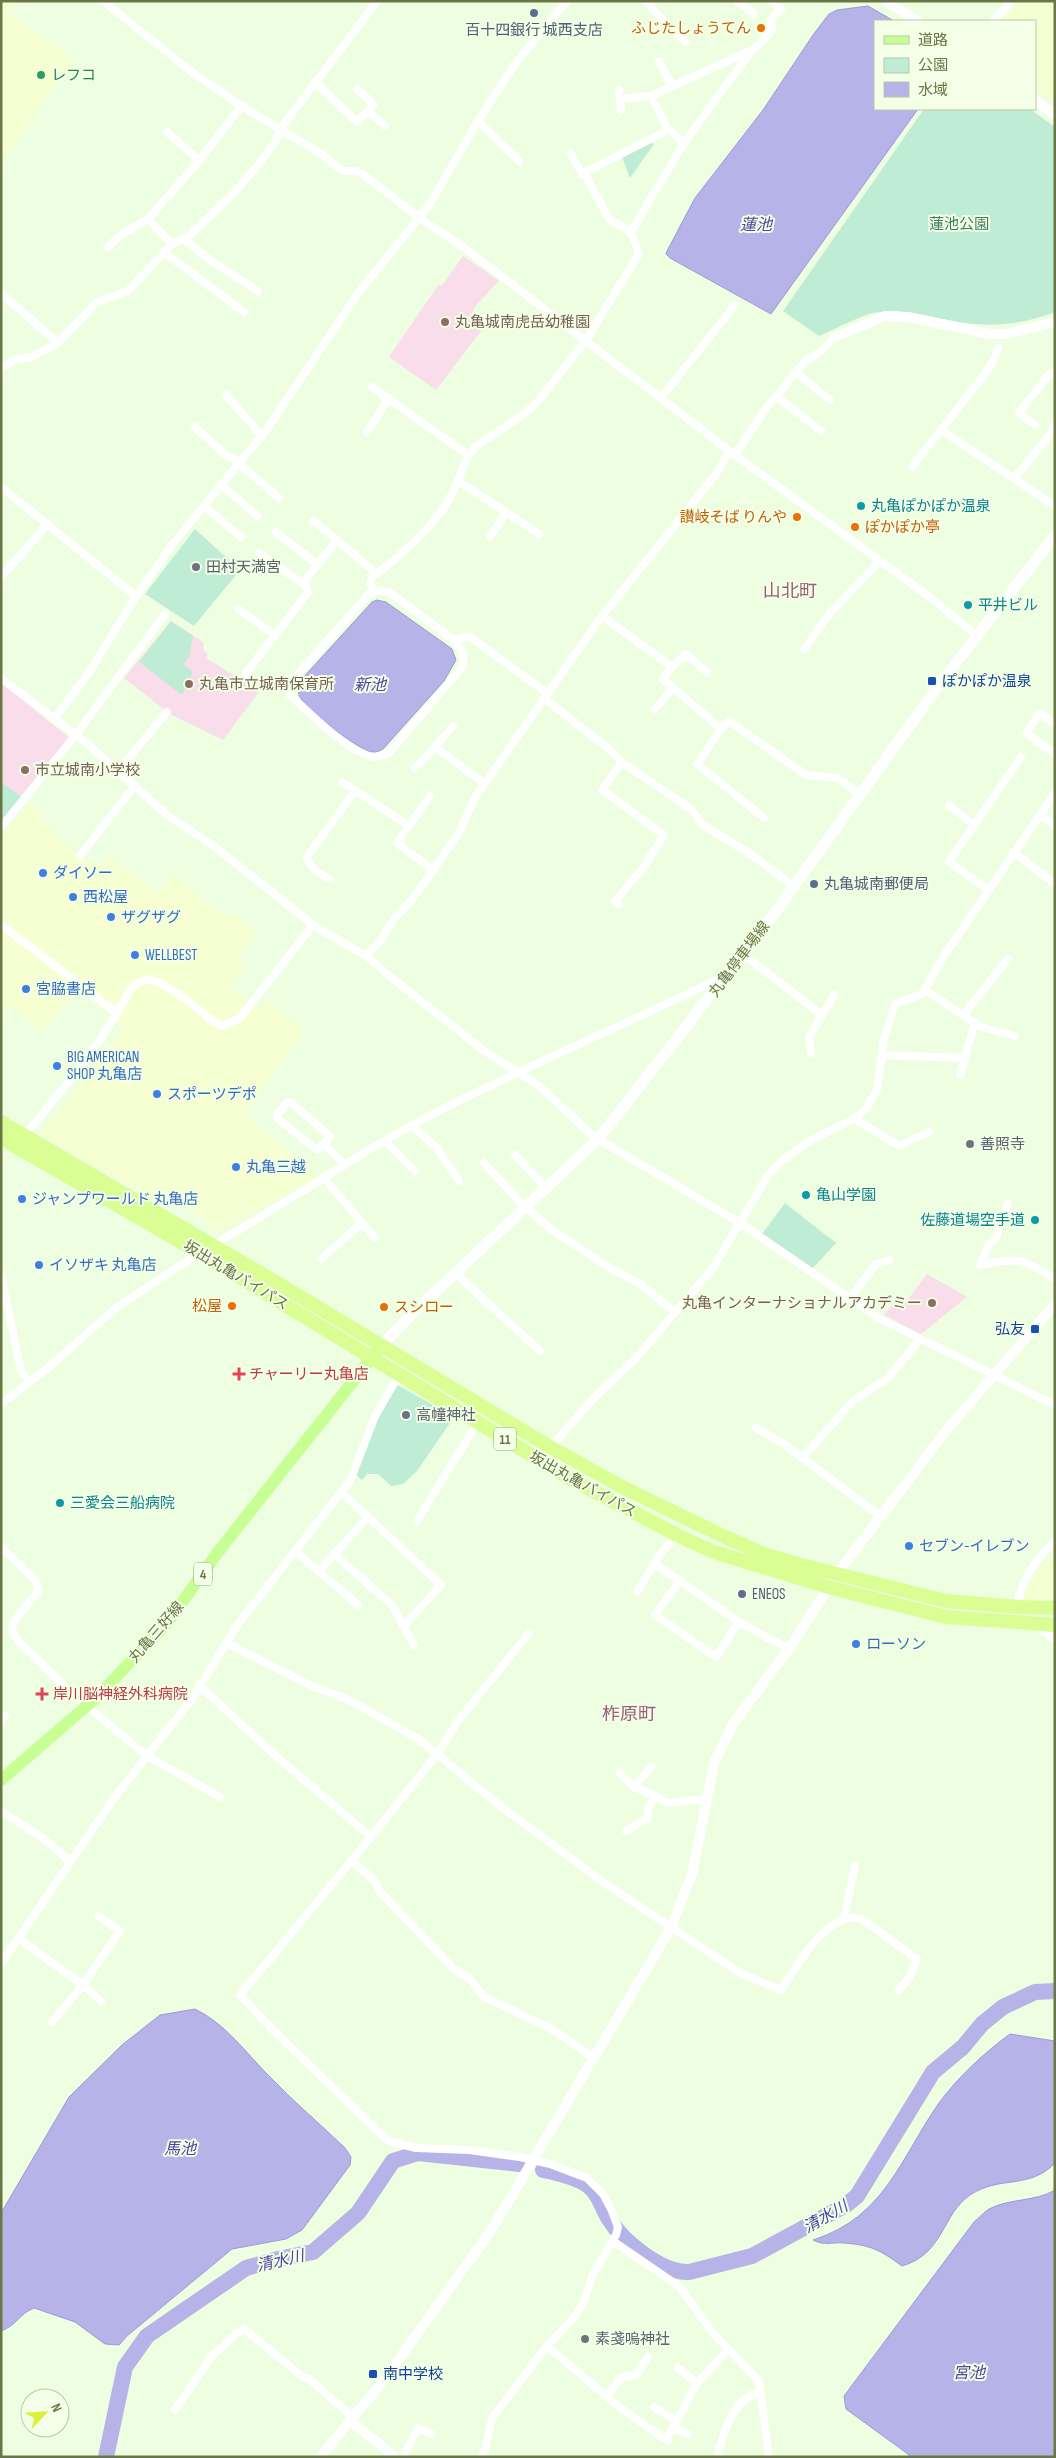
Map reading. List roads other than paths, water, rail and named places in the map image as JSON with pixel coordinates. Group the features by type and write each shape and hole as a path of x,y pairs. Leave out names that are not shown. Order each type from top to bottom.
{"highway":[{"name":"坂出丸亀バイパス","path":"1,1122 214,1245 550,1447 624,1488 725,1537 766,1555 946,1601 1018,1608 1055,1608"},
{"name":"坂出丸亀バイパス","path":"2,1142 200,1253 400,1373 539,1460 611,1501 714,1552 828,1588 946,1616 1055,1625"}],"main road":[{"name":"丸亀停車場線","path":"381,1346 599,1138 728,974 939,686 1055,535"},
{"name":"丸亀三好線","path":"1,1780 86,1705 168,1622 218,1552 381,1346"}],"street":[{"path":"103,1 193,73 243,107 281,128 323,155 343,171 356,171 364,175 418,217 462,246 732,453 935,601 978,637"},
{"path":"1,368 16,359 32,357 58,343 97,302 128,291 172,244 184,239 234,194 258,165 276,140 281,128 315,82 378,1"},
{"path":"54,719 90,671 136,596 172,545 262,436 359,292 430,204 478,121 515,64 567,1"},
{"path":"645,1 685,42"},
{"path":"737,1 754,14"},
{"path":"620,99 651,96 752,50 760,44 772,29 771,20 781,9 771,1"},
{"path":"885,1 916,20"},
{"path":"994,20 1012,1"},
{"path":"630,232 684,143 752,50"},
{"path":"659,61 672,86"},
{"path":"315,82 357,122 374,105 357,89"},
{"path":"620,90 621,110"},
{"path":"651,96 668,129 684,143"},
{"path":"1036,101 1055,115"},
{"path":"108,247 121,235 148,219 199,160 238,109 243,107"},
{"path":"368,112 384,126"},
{"path":"478,121 520,161"},
{"path":"584,173 668,129"},
{"path":"167,132 199,160"},
{"path":"375,591 370,583 377,574 441,513 458,481 468,455 476,446 535,405 586,340 639,254 630,232 609,219 571,153"},
{"path":"148,219 172,244"},
{"path":"184,239 213,262 258,291"},
{"path":"164,252 244,312"},
{"path":"1,294 58,343"},
{"path":"661,398 735,305"},
{"path":"366,956 382,940 390,924 411,901 458,834 476,796 602,616 806,360 818,353 835,337 885,316 908,317 990,334 1006,334 1055,322"},
{"path":"912,467 984,375 994,360 998,348"},
{"path":"797,372 830,400"},
{"path":"1035,425 1019,413 1048,374 1055,373"},
{"path":"372,386 468,455"},
{"path":"226,395 262,436"},
{"path":"777,397 822,431"},
{"path":"367,432 389,398"},
{"path":"810,422 815,415"},
{"path":"1014,479 1049,436 1055,424"},
{"path":"195,427 279,498"},
{"path":"940,430 1055,506"},
{"path":"458,481 539,534"},
{"path":"221,485 258,516"},
{"path":"1,487 136,596"},
{"path":"205,507 241,537"},
{"path":"490,537 506,512"},
{"path":"313,522 377,574"},
{"path":"1,577 48,524"},
{"path":"276,532 318,565"},
{"path":"246,673 308,592 304,582 337,540"},
{"path":"259,553 306,586"},
{"path":"804,650 829,614 880,561"},
{"path":"375,591 389,592 454,640 463,650 465,660 461,669 389,753 376,757 367,756 326,730 290,694 291,682 367,596 375,591"},
{"path":"238,608 275,635"},
{"path":"1,827 75,736 165,614"},
{"path":"602,616 672,668"},
{"path":"454,640 469,636 545,696 622,762 692,810 704,825 752,855 793,886"},
{"path":"707,672 686,654 663,679 721,729"},
{"path":"1,678 135,785 167,815 215,847 313,925 366,956 483,1050 538,1085 593,1136 740,1223 880,1319 1055,1405"},
{"path":"655,709 673,688"},
{"path":"118,771 167,712"},
{"path":"1055,724 1040,713 1026,733 1055,754"},
{"path":"764,818 697,764 728,721 806,775 838,778 859,794"},
{"path":"414,768 453,726"},
{"path":"435,747 485,784"},
{"path":"988,890 949,862 1021,757"},
{"path":"619,904 615,901 643,868 664,836 602,790 622,762"},
{"path":"342,782 409,826"},
{"path":"80,856 135,785"},
{"path":"329,879 315,870 306,858 355,791"},
{"path":"539,1460 594,1398 642,1351 713,1268 768,1174 784,1158 810,1140 865,1110 877,1090 884,1039 895,1004 914,999 925,990 988,890 1055,793"},
{"path":"430,796 397,844 433,870"},
{"path":"949,805 974,825"},
{"path":"1040,815 1055,826"},
{"path":"1014,852 1055,884"},
{"path":"1,925 117,1013"},
{"path":"24,1135 84,1063 130,990 138,982 154,981 161,983 214,1022 222,1026 233,1023 240,1018 313,925"},
{"path":"743,954 822,1015"},
{"path":"963,1015 1008,959"},
{"path":"1,1404 116,1308 200,1253 259,1220 344,1164 412,1126 517,1072 728,974"},
{"path":"925,990 981,1027 1015,1036"},
{"path":"811,1053 809,1037 834,995"},
{"path":"960,1075 974,1022"},
{"path":"882,1055 965,1058"},
{"path":"287,1102 290,1102 330,1136 324,1144 318,1150 277,1118 277,1115 287,1102"},
{"path":"853,1118 899,1146 929,1132"},
{"path":"412,1126 436,1147 459,1181"},
{"path":"385,1141 415,1171"},
{"path":"324,1144 344,1164"},
{"path":"515,1155 547,1189"},
{"path":"484,1163 552,1230 604,1265 640,1284 675,1312"},
{"path":"323,1177 375,1238"},
{"path":"1008,1203 997,1236 989,1245 980,1265 1016,1260 1031,1263 1055,1280"},
{"path":"321,1259 362,1223"},
{"path":"850,1299 876,1264 890,1260"},
{"path":"456,1273 540,1351"},
{"path":"1,1275 21,1371 29,1382"},
{"path":"320,2457 384,2380 492,2230 672,1928 692,1874 714,1763 733,1724 789,1649 837,1574 880,1516 992,1374 1055,1304"},
{"path":"802,1458 853,1401 888,1378 920,1339"},
{"path":"1,1964 70,1861 147,1756 192,1699 227,1643 350,1481 375,1416 400,1373"},
{"path":"417,1521 478,1422"},
{"path":"756,1428 784,1444 880,1516"},
{"path":"341,1492 441,1585 404,1626"},
{"path":"319,1571 368,1517"},
{"path":"637,1592 654,1564 677,1535"},
{"path":"1018,1608 1018,1598 1034,1566 1042,1553 1055,1541"},
{"path":"1,1547 34,1578 39,1590 13,1623 12,1631 18,1641 86,1705 147,1756 220,1797"},
{"path":"295,1551 358,1605"},
{"path":"334,1554 392,1605 414,1645"},
{"path":"654,1564 739,1622 789,1649"},
{"path":"680,1580 655,1615 716,1657 739,1622"},
{"path":"1034,1624 1055,1640"},
{"path":"481,2457 485,2451 492,2418 547,2346 571,2321 582,2304 593,2274 616,2234 612,2211 594,2184 574,2173 520,2157 469,2150 416,2148 388,2141 271,2028 240,1994 371,1837 437,1754 458,1721 529,1633"},
{"path":"227,1643 312,1686 347,1699 420,1740 546,1841 742,1974 781,1990 812,1943 844,1918 853,1916 862,1920 917,1959 910,1976 898,1990"},
{"path":"199,1686 269,1750 371,1837"},
{"path":"634,1787 652,1766"},
{"path":"620,1774 634,1787 667,1803 706,1799"},
{"path":"626,1831 648,1818 648,1808 656,1796"},
{"path":"1,1811 44,1839 70,1861"},
{"path":"351,1860 374,1880 381,1892 454,1969 469,1978 484,1997 550,2028 594,2058"},
{"path":"844,1918 856,1866"},
{"path":"52,2022 83,1986 120,1931 98,1916"},
{"path":"19,1939 101,2001"},
{"path":"616,2234 680,2287 712,2332 759,2381 769,2457"},
{"path":"175,2410 213,2354 221,2350 238,2331 244,2329 303,2377 309,2379 395,2457"},
{"path":"547,2346 607,2396 672,2431 688,2434"},
{"path":"672,2431 697,2383 729,2349"},
{"path":"607,2396 622,2377 636,2375 648,2357"},
{"path":"678,2368 697,2383"},
{"path":"718,2456 728,2422 749,2396 760,2392"},
{"path":"654,2407 672,2431"},
{"path":"403,2457 418,2428 431,2434"}],"water":[{"name":"蓮池","path":"868,6 892,20 874,20 874,110 917,110 771,314 666,254 695,198 763,110 813,35 829,14 837,10"},
{"name":"新池","path":"377,600 386,602 452,649 456,660 444,681 383,749 374,752 361,747 330,726 310,709 299,695 299,691 301,680 372,602"},
{"name":"馬池","path":"195,2009 226,2031 278,2085 345,2148 351,2157 350,2165 302,2230 286,2239 232,2249 127,2336 119,2345 105,2344 75,2322 34,2308 1,2331 1,2213 69,2097 122,2045 160,2015"},
{"path":"1010,2034 1055,2041 1055,2163 1035,2177 992,2185 970,2195 953,2212 935,2243 926,2253 902,2266 881,2252 868,2247 844,2243 824,2243 813,2240 837,2230 858,2217 874,2201 901,2165 946,2093 972,2066"},
{"name":"宮池","path":"1055,2190 1055,2457 912,2457 846,2409 844,2396 974,2222 987,2210 997,2206 1047,2194"}],"waterway":[{"name":"清水川","path":"543,2170 569,2177 587,2185 595,2192 615,2228 633,2246 656,2262 667,2267 689,2272 752,2256 846,2205 857,2196 933,2072 963,2047 982,2024 1003,2007 1035,1992 1055,1991"},
{"name":"清水川","path":"106,2457 125,2367 147,2336 246,2268 313,2252 358,2213 393,2161 418,2153 519,2164"}],"place":[{"name":"百十四銀行 城西支店","path":"534,13"},
{"name":"ふじたしょうてん","path":"761,28"},
{"name":"レフコ","path":"41,75"},
{"name":"丸亀城南虎岳幼稚園","path":"445,322"},
{"name":"丸亀ぽかぽか温泉","path":"861,506"},
{"name":"讃岐そば りんや","path":"797,517"},
{"name":"ぽかぽか亭","path":"855,527"},
{"name":"田村天満宮","path":"196,567"},
{"name":"平井ビル","path":"968,605"},
{"name":"ぽかぽか温泉","path":"932,681"},
{"name":"丸亀市立城南保育所","path":"189,684"},
{"name":"市立城南小学校","path":"25,770"},
{"name":"ダイソー","path":"43,873"},
{"name":"丸亀城南郵便局","path":"814,884"},
{"name":"西松屋","path":"73,897"},
{"name":"ザグザグ","path":"111,917"},
{"name":"WELLBEST","path":"135,955"},
{"name":"宮脇書店","path":"26,989"},
{"name":"BIG AMERICAN SHOP 丸亀店","path":"57,1066"},
{"name":"スポーツデポ","path":"157,1094"},
{"name":"善照寺","path":"970,1144"},
{"name":"丸亀三越","path":"236,1167"},
{"name":"亀山学園","path":"806,1195"},
{"name":"ジャンプワールド 丸亀店","path":"22,1199"},
{"name":"佐藤道場空手道","path":"1035,1220"},
{"name":"イソザキ 丸亀店","path":"39,1265"},
{"name":"丸亀インターナショナルアカデミー","path":"932,1303"},
{"name":"松屋","path":"232,1306"},
{"name":"スシロー","path":"384,1307"},
{"name":"弘友","path":"1035,1329"},
{"name":"チャーリー丸亀店","path":"239,1374"},
{"name":"高幢神社","path":"406,1415"},
{"name":"三愛会三船病院","path":"60,1503"},
{"name":"セブン-イレブン","path":"909,1546"},
{"name":"ENEOS","path":"742,1594"},
{"name":"ローソン","path":"856,1644"},
{"name":"岸川脳神経外科病院","path":"42,1694"},
{"name":"素戔嗚神社","path":"585,2339"},
{"name":"南中学校","path":"373,2374"}],"district":[{"name":"山北町","path":"790,591"},
{"name":"柞原町","path":"629,1714"}],"park label":[{"name":"蓮池公園","path":"959,224"}]}
